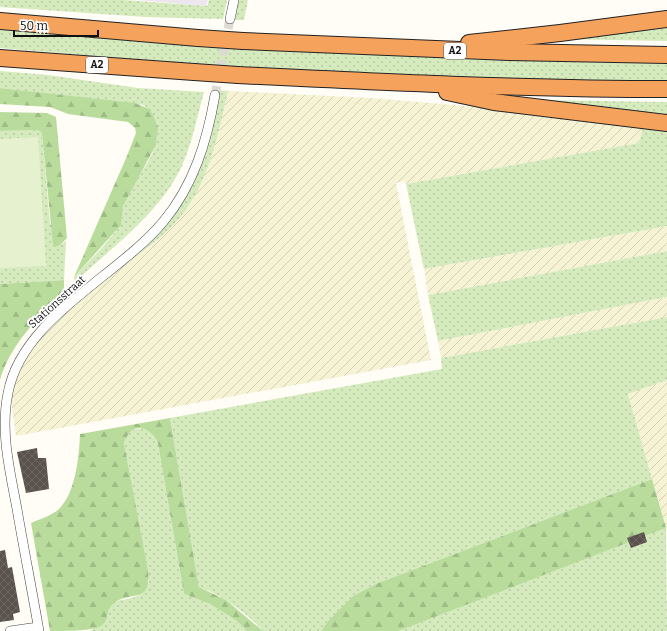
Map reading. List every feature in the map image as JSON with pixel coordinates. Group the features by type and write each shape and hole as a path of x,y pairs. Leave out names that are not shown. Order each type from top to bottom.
{"highway":[{"name":"A2","path":"410,49 560,34 667,19"},
{"name":"A2","path":"0,21 243,41 410,49 667,55"},
{"name":"A2","path":"0,58 238,75 403,83 667,89"},
{"name":"A2","path":"403,83 494,102 667,123"}],"street":[{"path":"230,19 234,0"},
{"name":"Stationsstraat","path":"39,629 3,448 8,394 12,375 35,337 52,319 132,254 154,233 176,205 194,174 201,155 210,122 215,95"},
{"path":"10,631 39,629"}],"shaded area":[{"path":"136,0 208,0 206,6"},
{"path":"228,91 371,98 465,106 643,127 639,143 406,184 405,181 396,183 431,360 16,436 12,408 12,389 20,361 85,288 118,269 154,243 171,227 210,160 219,132"},
{"path":"667,226 667,251 428,295 424,269"},
{"path":"667,297 667,317 441,358 438,341"},
{"path":"667,380 667,532 628,394"}],"green space":[{"path":"0,0 123,0 207,6 209,0 227,0 223,19 146,17 0,7"},
{"path":"238,0 248,0 244,20 234,20"},
{"path":"667,24 667,41 559,39"},
{"path":"0,29 97,37 441,58 667,61 667,82 496,80 413,77 118,58 0,48"},
{"path":"0,71 48,75 138,88 204,92 188,150 181,168 171,185 160,201 133,230 75,282 74,277 103,247 120,225 123,206 151,156 156,144 157,131 154,118 144,105 0,88"},
{"path":"0,88 135,103 149,109 153,115 158,128 156,145 123,206 121,225 74,277 127,156 136,133 135,128 128,122 68,114 50,107 0,104"},
{"path":"216,90 228,91 212,153 194,197 185,211 170,228 154,243 118,269 167,213 184,189 195,167 202,146"},
{"path":"535,100 667,102 667,120"},
{"path":"0,112 47,113 56,117 67,238 60,245 54,247 53,245 42,134 40,131 35,130 0,131"},
{"path":"643,127 667,131 667,226 424,269 406,184 639,143"},
{"path":"0,131 40,131 42,134 50,223 60,245 66,241 64,280 0,284"},
{"path":"38,137 46,266 0,268 0,139"},
{"path":"667,251 667,297 438,341 428,295"},
{"path":"64,280 64,293 26,332 11,355 0,380 0,284"},
{"path":"667,317 667,380 628,394 652,479 378,583 353,596 329,620 321,631 263,631 234,605 208,590 199,587 170,418 442,369 441,358"},
{"path":"170,418 199,587 226,600 263,631 247,631 237,621 210,604 184,594 158,444 150,433 141,428 132,431 127,436 124,443 148,571 148,582 146,589 143,593 119,600 113,604 110,607 104,623 97,628 50,631 31,523 53,514 65,502 76,474 80,434"},
{"path":"144,428 150,431 158,444 184,594 210,604 237,621 247,631 89,631 97,628 105,621 108,610 114,603 139,595 149,582 124,443 127,436 131,432 136,429"},
{"path":"652,479 666,528 398,631 321,631 329,620 353,596 378,583"},
{"path":"666,528 667,631 398,631 409,626"}],"building":[{"path":"37,448 38,458 46,458 49,489 26,493 17,452"},
{"path":"644,532 647,542 631,548 627,538"},
{"path":"5,550 8,568 12,567 20,612 13,614 14,620 0,622 0,551"}],"tunnel":[{"path":"215,95 230,19"}]}
